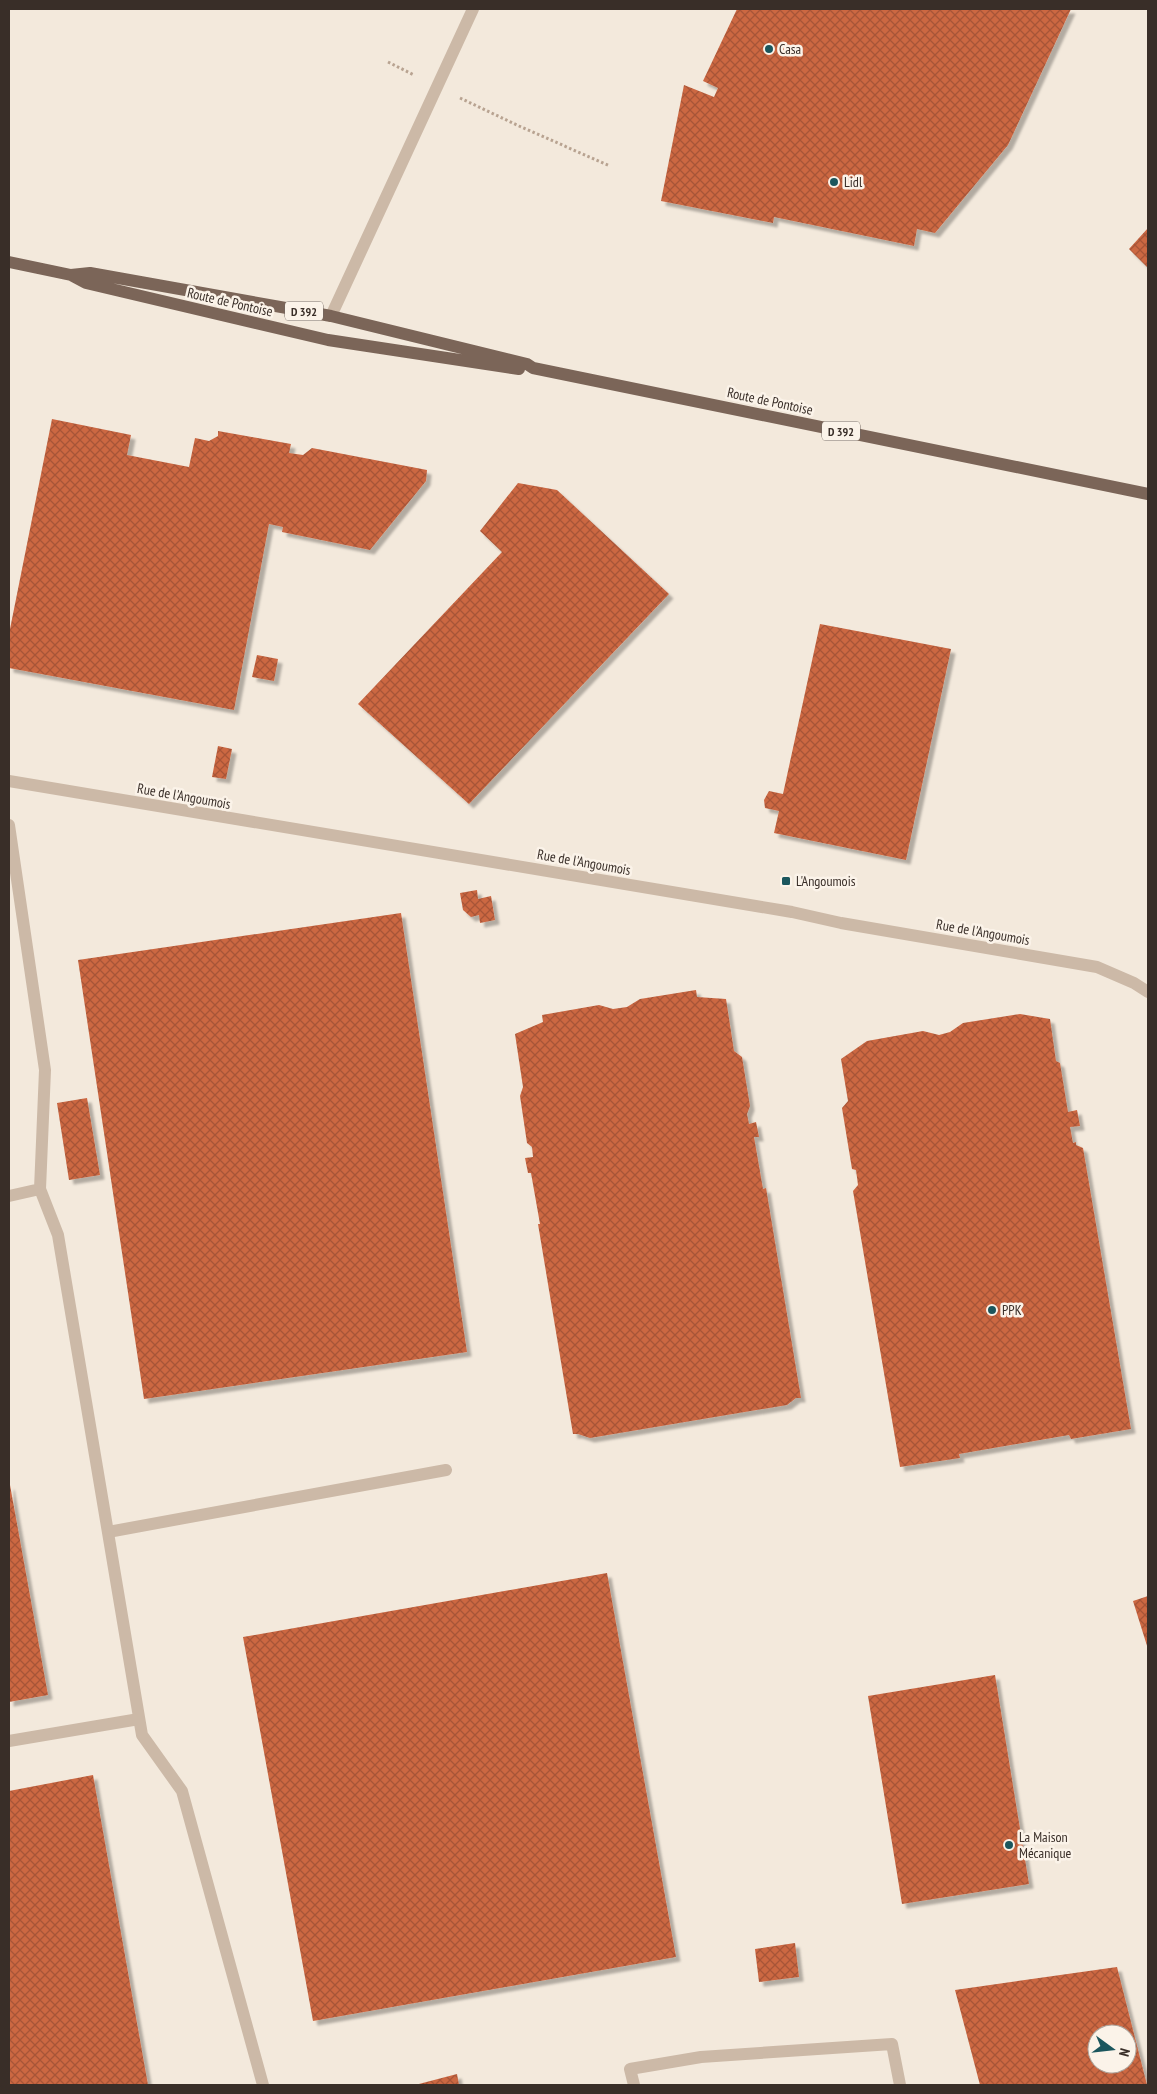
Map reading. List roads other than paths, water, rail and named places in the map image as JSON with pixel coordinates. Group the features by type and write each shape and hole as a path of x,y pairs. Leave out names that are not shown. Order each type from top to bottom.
{"main road":[{"name":"Route de Pontoise","path":"9,262 71,275 86,283 328,340 525,370 533,368"},
{"name":"Route de Pontoise","path":"71,275 90,273 331,316 527,364 533,368 1148,494"}],"street":[{"path":"331,316 474,9"},
{"name":"Rue de l'Angoumois","path":"9,781 792,912 841,924 1097,967 1134,983 1148,992"},
{"path":"9,825 45,1070 40,1189 58,1235 142,1735 182,1791 263,2085"},
{"path":"9,1196 40,1189"},
{"path":"108,1532 446,1470"},
{"path":"9,1741 139,1719"},
{"path":"634,2085 630,2069 701,2058 892,2044 900,2085"}],"place":[{"name":"Casa","path":"769,49"},
{"name":"Lidl","path":"834,182"},
{"name":"L'Angoumois","path":"786,881"},
{"name":"PPK","path":"992,1310"},
{"name":"La Maison Mécanique","path":"1009,1845"}]}
